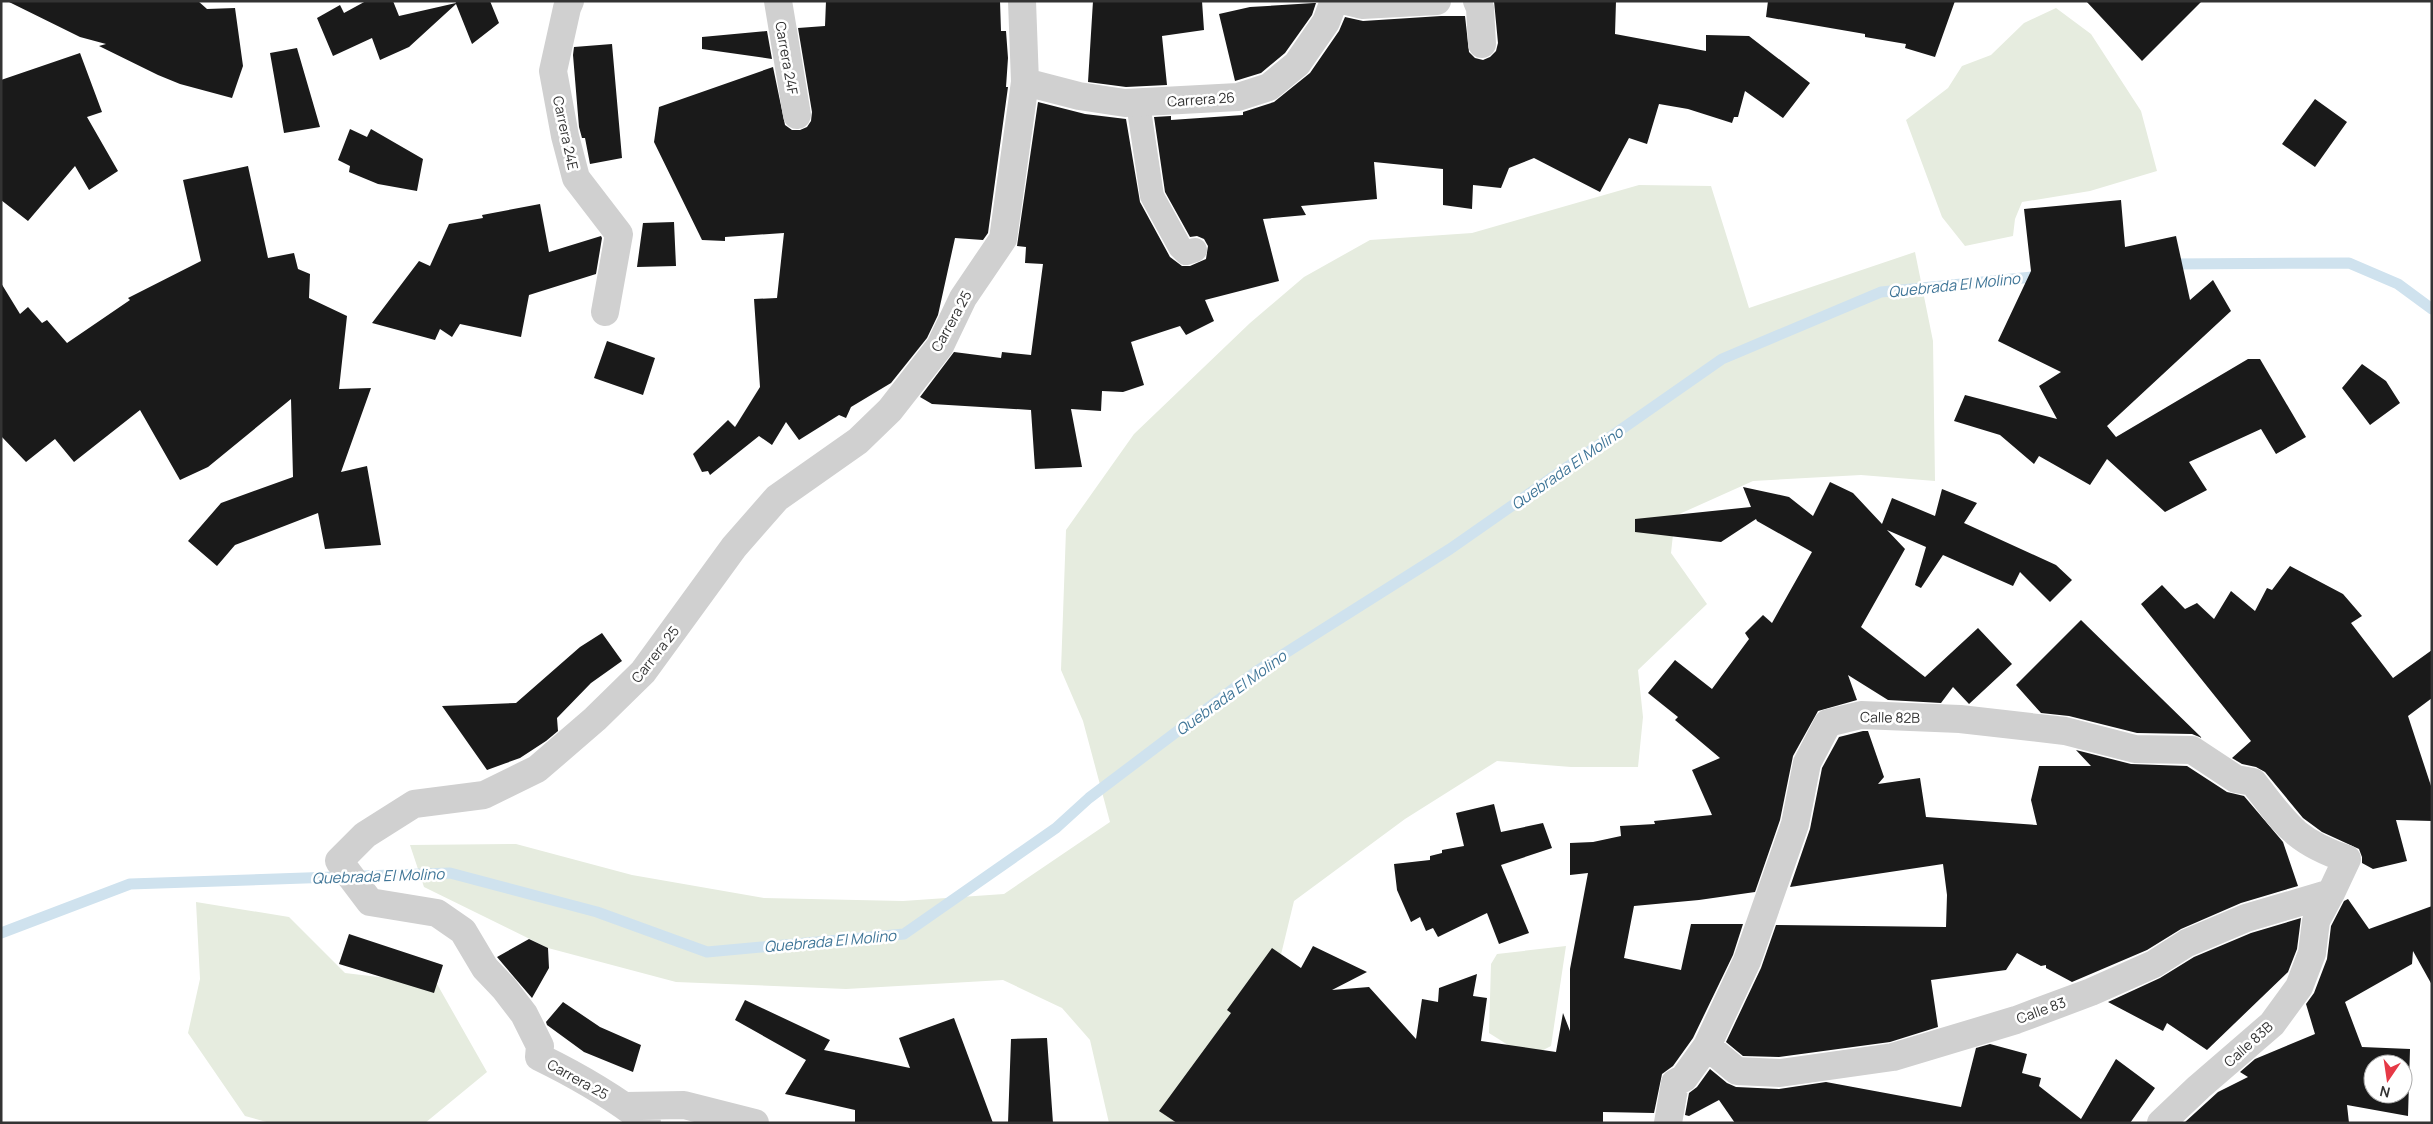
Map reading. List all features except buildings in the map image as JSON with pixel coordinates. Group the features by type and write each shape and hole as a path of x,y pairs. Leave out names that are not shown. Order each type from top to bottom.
{"street":[{"name":"Carrera 24E","path":"570,1 553,71 565,136 576,178 619,234 605,312"},
{"name":"Carrera 24F","path":"778,1 797,115"},
{"name":"Carrera 25","path":"647,1123 626,1106 581,1078 539,1058 540,1046 524,1014 504,988 485,968 463,931 436,913 370,902 339,862 364,836 414,804 484,795 537,768 595,719 643,672 734,547 777,498 858,441 890,410 940,346 963,298 1003,239 1024,82 1022,1"},
{"name":"Carrera 26","path":"1024,82 1079,96 1138,103 1238,97 1269,87 1297,64 1326,22 1334,1"},
{"path":"1346,1 1362,5 1437,1"},
{"path":"1477,1 1480,8 1482,44"},
{"path":"1138,103 1152,196 1180,247 1186,253 1195,250"},
{"name":"Calle 82B","path":"1668,1123 1675,1083 1684,1078 1707,1046 1750,953 1795,824 1807,763 1828,723 1861,715 1960,719 2065,731 2135,749 2192,750 2236,780 2253,782 2287,826 2304,841 2347,859 2331,893"},
{"name":"Calle 83","path":"1707,1046 1737,1071 1780,1073 1894,1057 2016,1020 2072,999 2154,964 2187,943 2246,918 2331,893"},
{"name":"Calle 83B","path":"2161,1123 2199,1087 2272,1024 2299,987 2312,952 2316,921 2331,893"},
{"path":"626,1106 684,1105 755,1123"}],"shaded area":[{"path":"2056,8 2091,34 2141,111 2157,171 2090,191 2022,202 2015,219 2013,236 1965,246 1942,217 1906,120 1948,88 1962,66 1991,55 2024,23"},
{"path":"1639,185 1711,186 1749,308 1915,252 1933,341 1935,481 1861,475 1753,481 1675,516 1671,553 1707,604 1638,670 1643,717 1638,767 1571,767 1497,761 1405,819 1294,901 1240,1123 1109,1123 1090,1040 1062,1008 1003,980 846,989 676,982 548,948 424,887 410,845 516,844 632,875 764,898 903,901 1004,894 1110,822 1083,721 1061,670 1066,530 1134,434 1250,323 1304,277 1370,240 1472,233"},
{"path":"196,902 289,917 345,973 437,984 487,1072 425,1123 270,1123 245,1116 188,1033 200,979"},
{"path":"1566,946 1551,1046 1520,1062 1508,1045 1489,1033 1491,964 1497,954"}],"waterway":[{"name":"Quebrada El Molino","path":"2169,264 2349,263 2398,284 2432,309"},
{"name":"Quebrada El Molino","path":"1,933 130,884 450,873 597,912 707,952 904,934 1056,828 1089,798 1257,671 1450,549 1722,359 1881,292 2043,276"}]}
